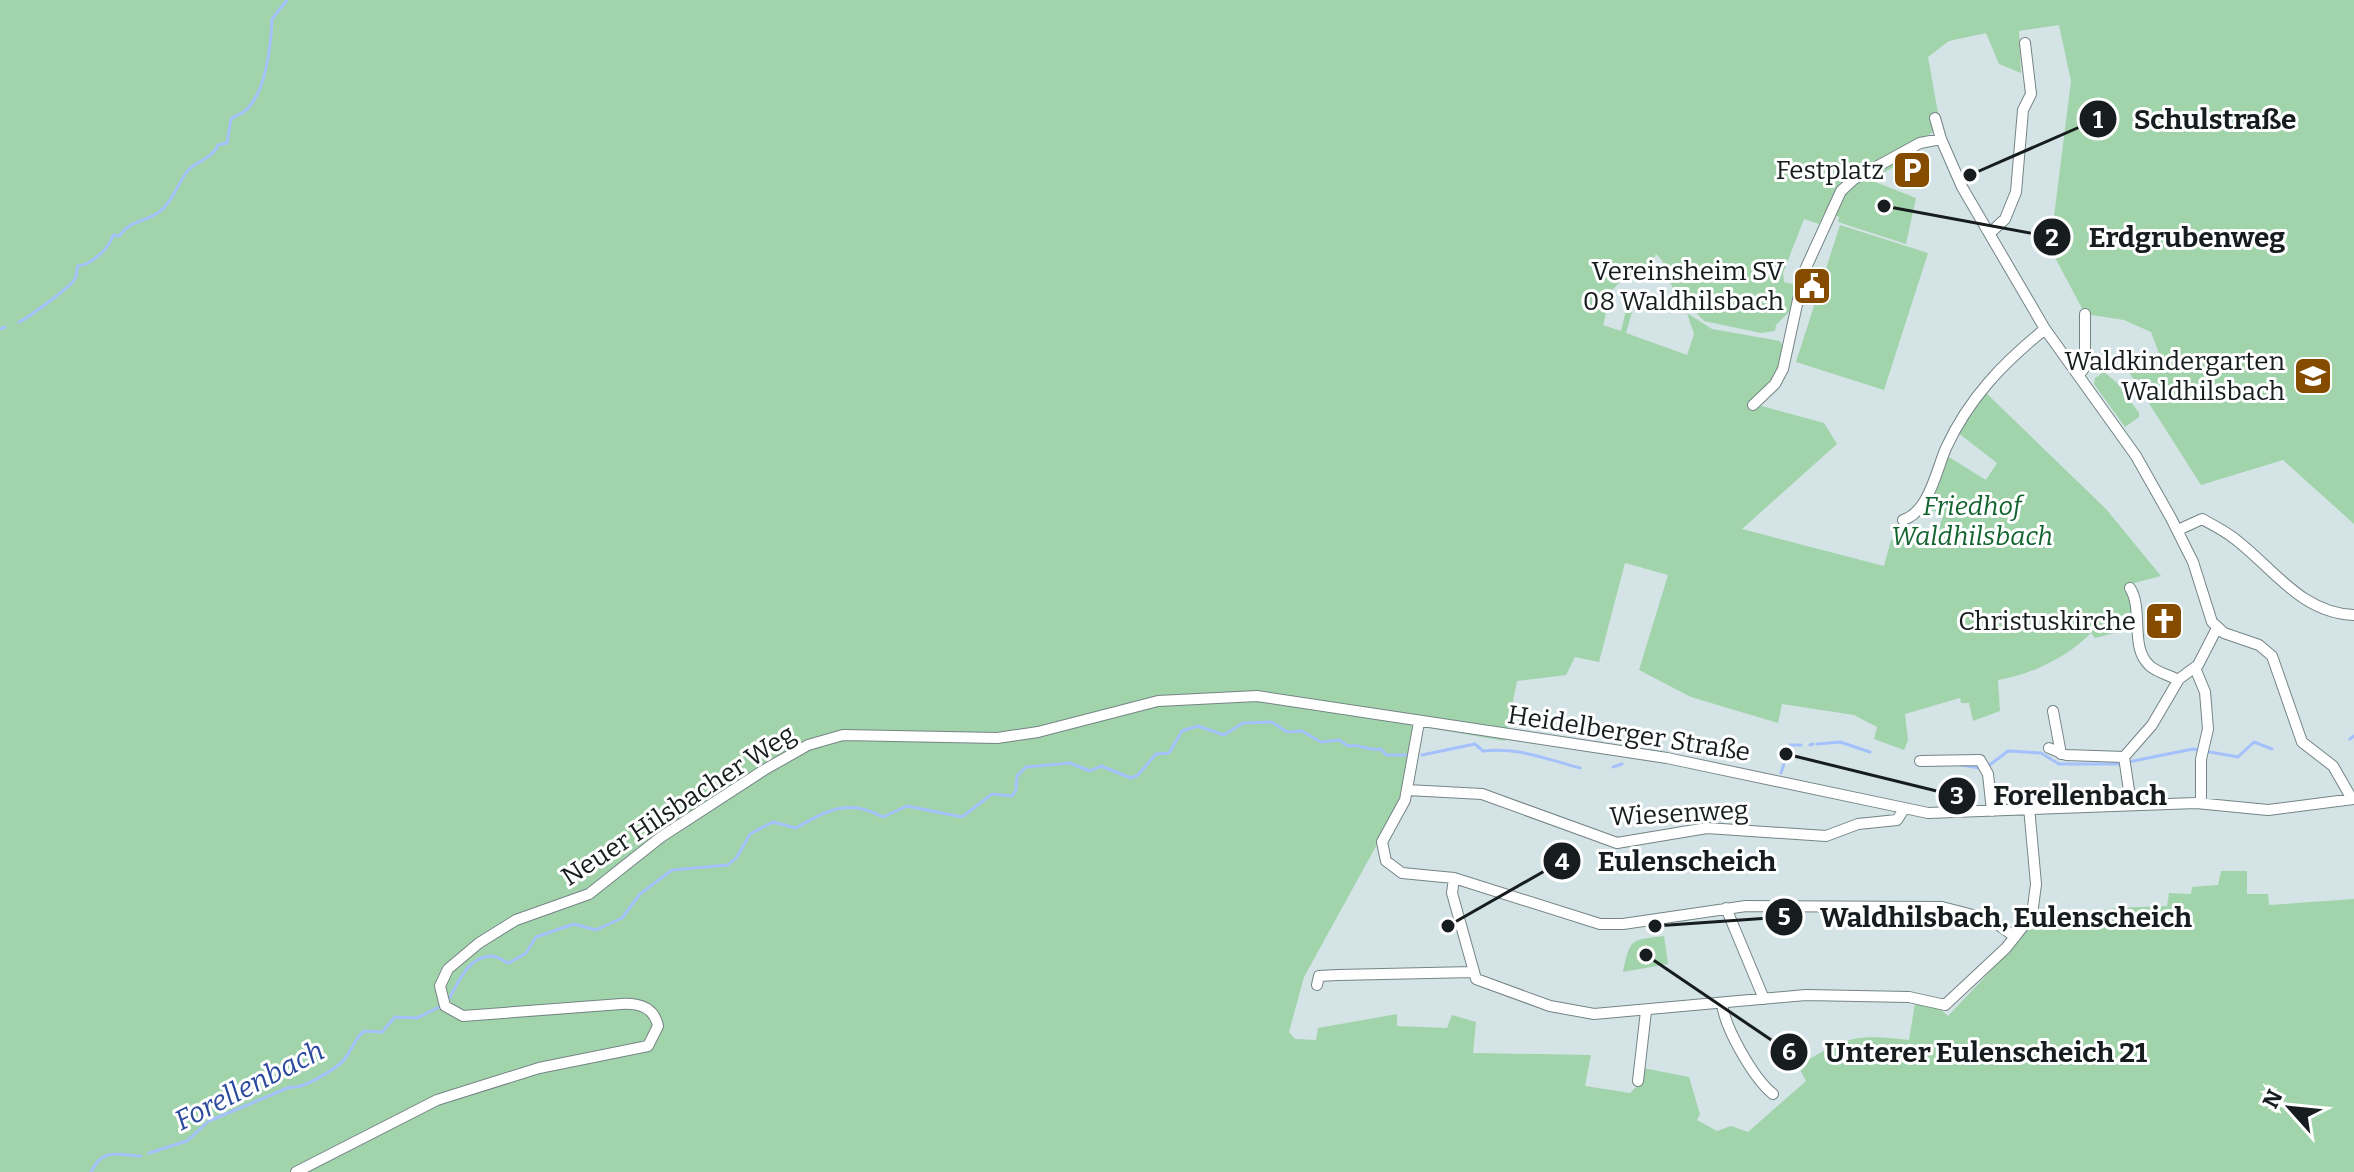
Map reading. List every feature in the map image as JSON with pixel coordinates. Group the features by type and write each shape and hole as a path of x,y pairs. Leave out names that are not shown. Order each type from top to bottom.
{"street":[{"path":"1990,233 2005,219 2016,192 2023,110 2031,94 2025,43"},
{"path":"1935,118 1962,187 2045,329 2136,456 2178,530 2217,628 2270,653 2302,742 2333,766 2353,799"},
{"path":"1753,405 1775,384 1783,369 1802,279 1825,221 1841,191 1854,179 1920,143 1941,139"},
{"path":"2079,375 2085,367 2085,314"},
{"path":"1903,520 1921,510 1956,426 1974,396 2045,329"},
{"path":"2178,530 2202,519 2234,538 2298,595 2331,611 2354,615"},
{"path":"2130,588 2137,602 2143,657 2151,667 2178,680"},
{"path":"2131,804 2124,757 2152,725 2178,680 2195,668 2217,628"},
{"path":"2195,668 2205,694 2208,732 2201,803"},
{"name":"Neuer Hilsbacher Weg","path":"296,1172 437,1100 556,1063 633,1052 648,1046 658,1026 653,1014 642,1006 621,1004 463,1016 445,1006 440,996 440,982 454,963 497,930 589,894 667,832 808,745 859,734 964,739 1011,736 1131,706 1214,696 1287,699 1419,722"},
{"path":"2053,711 2061,754"},
{"path":"1419,722 1402,809 1382,842 1386,861 1404,873 1454,878 1600,924 1623,924 1726,908 1948,908 1992,920 2015,937"},
{"name":"Heidelberger Straße","path":"1419,722 1676,760 1904,809 1950,814 2029,807 2201,803 2268,810 2353,799"},
{"path":"2049,748 2061,754 2124,757"},
{"path":"1920,761 1980,760 1988,774 1992,811"},
{"name":"Wiesenweg","path":"1407,790 1482,794 1601,840 1621,843 1707,828 1826,836 1858,824 1897,820 1904,809"},
{"path":"1454,878 1452,893 1473,972 1483,983 1569,1011 1598,1014 1764,999 1897,996 1945,1005 2015,937 2031,917 2036,899 2029,807"},
{"path":"1726,908 1764,999"},
{"path":"1317,985 1319,976 1473,972"},
{"path":"1722,1003 1724,1016 1754,1073 1773,1094"},
{"path":"1638,1081 1646,1011"}],"green space":[{"name":"Friedhof Waldhilsbach","path":"0,0 2354,0 2354,524 2283,460 2201,485 2129,372 2161,359 2151,332 2124,320 2085,314 2050,248 2071,81 2059,25 2019,31 2021,73 1999,64 1986,33 1949,41 1928,57 1938,113 1932,133 1882,160 1852,181 1839,193 1819,224 1804,219 1783,273 1784,282 1797,285 1792,309 1776,325 1775,331 1761,333 1704,321 1672,287 1662,260 1656,254 1643,281 1622,280 1612,290 1603,325 1621,331 1626,310 1632,312 1626,333 1687,355 1694,334 1687,313 1712,329 1780,341 1784,348 1775,377 1748,406 1758,405 1824,423 1837,444 1742,529 1884,566 1891,540 1936,542 1943,514 1928,509 1947,456 1986,480 1997,463 1957,432 1984,391 2106,509 2161,576 2134,583 2135,611 2126,630 2095,638 2091,633 2048,664 1998,680 2000,711 1973,721 1969,703 1961,703 1960,698 1905,714 1908,740 1904,750 1874,739 1877,727 1854,715 1782,704 1778,723 1691,697 1639,670 1668,575 1625,563 1599,662 1575,657 1566,675 1517,681 1505,741 1423,727 1411,742 1407,790 1304,977 1289,1032 1295,1039 1316,1040 1318,1028 1397,1014 1397,1026 1447,1028 1452,1015 1476,1022 1473,1053 1591,1055 1585,1086 1630,1093 1640,1083 1643,1068 1689,1077 1700,1114 1697,1120 1717,1131 1731,1126 1748,1132 1806,1081 1798,1066 1850,1040 1874,1037 1909,1040 1915,1003 1940,1009 1948,1016 2016,944 2033,918 2056,921 2114,908 2167,906 2169,893 2191,894 2192,887 2218,885 2221,871 2247,871 2247,894 2268,894 2269,905 2354,899 2354,1172 0,1172"},
{"path":"1900,159 1903,162 1870,180 1916,198 1906,244 1838,222 1839,217 1833,214 1851,185"},
{"path":"1840,225 1928,253 1884,390 1796,362"},
{"path":"2104,372 2117,383 2139,413 2139,417 2125,427 2094,384 2095,378"},
{"path":"1664,936 1668,964 1623,972 1634,943"}],"waterway":[{"path":"19,322 72,283 78,266 89,263 99,255 113,235 119,236 132,225 161,210 189,169 212,154 218,145 227,143 231,119 250,106 257,96 266,70 272,19 287,0"},
{"path":"0,329 5,327"},
{"name":"Forellenbach","path":"448,1001 464,972 483,957 496,957 509,963 526,953 536,937 574,924 596,930 622,918 640,894 672,870 728,865 737,857 750,834 773,822 796,828 828,812 849,807 883,817 907,806 962,817 992,794 1012,796 1016,790 1017,776 1026,767 1070,763 1090,771 1101,766 1131,778 1138,775 1156,754 1169,753 1182,731 1198,726 1224,735 1243,723 1272,722 1287,732 1302,731 1321,742 1339,740 1348,746 1381,749 1386,755 1408,755"},
{"path":"2350,739 2354,736"},
{"name":"Forellenbach","path":"1817,744 1840,742 1870,752"},
{"path":"2128,762 2193,749 2238,757 2254,742 2272,749"},
{"name":"Forellenbach","path":"1422,755 1475,744 1483,751 1520,752 1580,768"},
{"name":"Forellenbach","path":"1781,773 1790,745 1801,745"},
{"path":"1987,767 2008,751 2041,753 2059,764 2118,764"},
{"name":"Forellenbach","path":"1613,767 1622,764"},
{"path":"1961,765 1980,768"},
{"name":"Forellenbach","path":"149,1153 187,1141 209,1121 316,1079 341,1063 364,1031 382,1032 395,1017 417,1018 439,1007"},
{"name":"Forellenbach","path":"91,1172 101,1159 112,1154 141,1156"}],"place":[{"name":"Festplatz","path":"1912,170"},
{"name":"Schulstraße","path":"1970,175"},
{"name":"Erdgrubenweg","path":"1884,206"},
{"name":"Vereinsheim SV 08 Waldhilsbach","path":"1812,286"},
{"name":"Waldkindergarten Waldhilsbach","path":"2313,376"},
{"name":"Christuskirche","path":"2164,621"},
{"name":"Forellenbach","path":"1786,754"},
{"name":"Eulenscheich","path":"1448,926"},
{"name":"Waldhilsbach, Eulenscheich","path":"1655,926"},
{"name":"Unterer Eulenscheich 21","path":"1646,955"}]}
